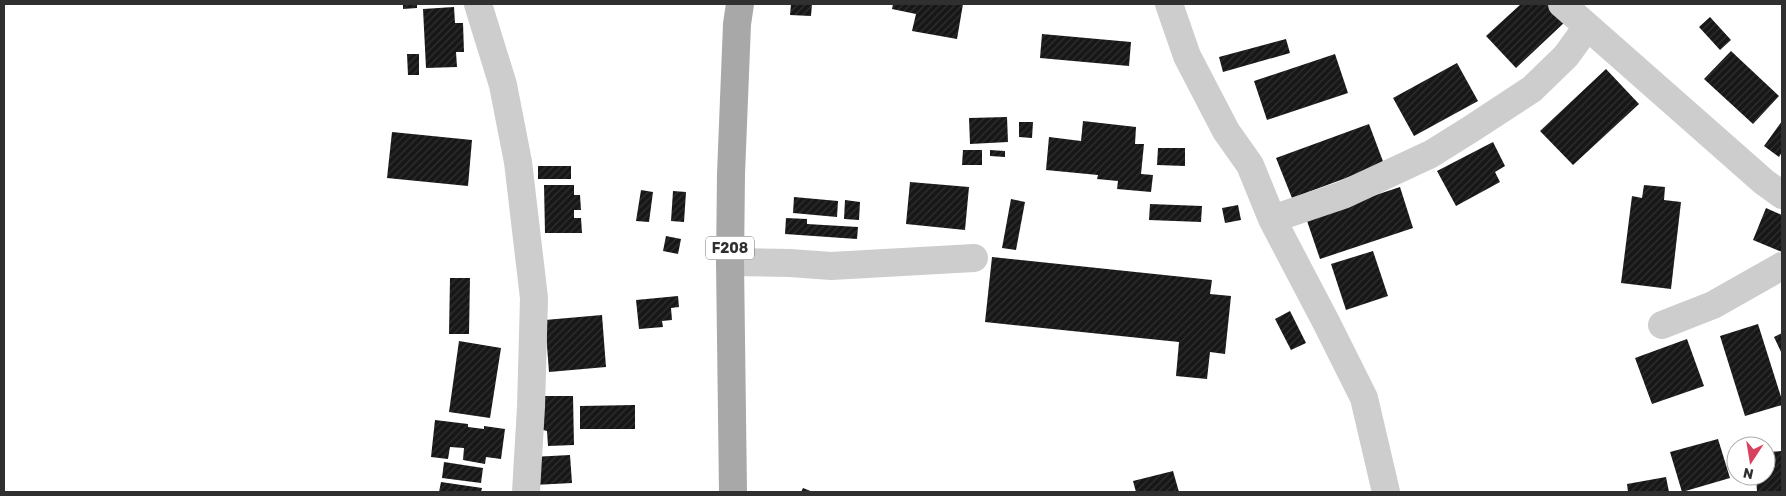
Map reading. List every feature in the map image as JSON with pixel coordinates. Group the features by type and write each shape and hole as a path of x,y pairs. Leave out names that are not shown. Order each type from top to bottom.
{"main road":[{"name":"F208","path":"733,492 730,262 732,154 740,4"}],"street":[{"path":"478,4 503,85 518,162 534,298 526,492"},
{"path":"1169,4 1187,56 1226,131 1250,166 1272,219 1364,398 1386,492"},
{"path":"1562,4 1764,182 1782,195"},
{"path":"1272,219 1343,195 1431,154 1532,89 1566,56 1587,27"},
{"path":"730,262 830,266 974,258"},
{"path":"1662,324 1713,305 1782,266"}],"building":[{"path":"403,4 417,4 417,8 403,9"},
{"path":"791,4 812,4 811,16 790,15"},
{"path":"893,4 963,4 957,39 912,31 916,14 892,9"},
{"path":"1521,4 1551,4 1567,20 1516,68 1486,36"},
{"path":"454,7 455,23 463,23 464,52 456,52 457,67 426,68 423,9"},
{"path":"1710,17 1731,40 1720,50 1699,27"},
{"path":"1042,34 1131,42 1129,66 1040,58"},
{"path":"1286,39 1290,53 1223,72 1219,57"},
{"path":"1731,51 1779,96 1753,124 1704,79"},
{"path":"407,54 419,54 419,75 408,75"},
{"path":"1335,54 1348,93 1267,120 1254,81"},
{"path":"1457,63 1478,101 1414,136 1393,98"},
{"path":"1606,69 1639,104 1573,165 1540,131"},
{"path":"1007,117 1008,142 970,144 969,118"},
{"path":"1083,121 1136,127 1135,144 1144,144 1141,174 1153,175 1151,192 1117,189 1118,181 1097,179 1098,175 1046,170 1049,137 1081,141"},
{"path":"1782,121 1782,152 1779,157 1764,146"},
{"path":"1019,122 1033,122 1032,138 1019,137"},
{"path":"1369,124 1384,164 1292,198 1276,158"},
{"path":"392,132 472,140 468,186 387,178"},
{"path":"1493,142 1505,166 1495,172 1500,182 1456,206 1437,171"},
{"path":"1158,148 1185,148 1185,166 1157,165"},
{"path":"963,150 982,150 982,165 962,165"},
{"path":"990,150 1005,151 1005,157 990,156"},
{"path":"538,166 571,166 571,179 538,179"},
{"path":"910,182 969,187 965,230 906,224"},
{"path":"544,185 574,185 574,195 580,195 581,210 574,210 574,218 581,218 582,233 545,233"},
{"path":"1644,185 1665,187 1664,200 1681,202 1671,289 1621,283 1632,196 1642,198"},
{"path":"1400,187 1413,228 1320,259 1306,218"},
{"path":"641,190 653,192 649,222 636,221"},
{"path":"673,191 686,192 684,222 671,221"},
{"path":"794,197 838,201 837,217 793,213"},
{"path":"1011,199 1025,202 1016,250 1002,248"},
{"path":"845,200 860,202 859,220 844,219"},
{"path":"1150,204 1202,206 1201,222 1149,220"},
{"path":"1238,205 1241,220 1225,223 1222,208"},
{"path":"1766,208 1782,215 1782,252 1753,240"},
{"path":"786,218 807,219 807,224 858,227 857,239 785,234"},
{"path":"666,236 681,239 678,254 663,251"},
{"path":"1373,251 1388,296 1346,310 1331,264"},
{"path":"992,257 1212,280 1210,294 1231,296 1225,354 1210,352 1207,379 1176,376 1179,342 985,322"},
{"path":"450,278 470,278 469,334 449,334"},
{"path":"678,296 679,307 671,308 672,320 662,321 663,327 639,329 636,300"},
{"path":"1290,311 1306,343 1291,350 1275,319"},
{"path":"602,315 606,367 549,372 545,320"},
{"path":"1758,324 1782,405 1745,416 1720,336"},
{"path":"1782,333 1782,354 1774,337"},
{"path":"1687,339 1704,386 1652,404 1635,358"},
{"path":"459,341 501,348 490,418 449,412"},
{"path":"542,396 573,396 574,445 548,446 547,431 543,430"},
{"path":"635,405 635,429 580,429 580,406"},
{"path":"435,420 468,424 468,427 484,429 484,426 505,429 501,459 486,457 485,464 463,460 464,448 450,447 448,459 431,457"},
{"path":"1718,439 1726,465 1726,479 1682,492 1670,452"},
{"path":"1776,451 1782,451 1782,492 1757,492 1757,486 1776,486"},
{"path":"570,455 572,483 534,485 532,457"},
{"path":"444,462 483,468 481,483 442,478"},
{"path":"1173,471 1179,492 1136,492 1133,481"},
{"path":"1666,477 1669,492 1628,492 1627,484"},
{"path":"441,482 482,488 481,492 439,492"},
{"path":"803,488 813,492 801,492"}]}
